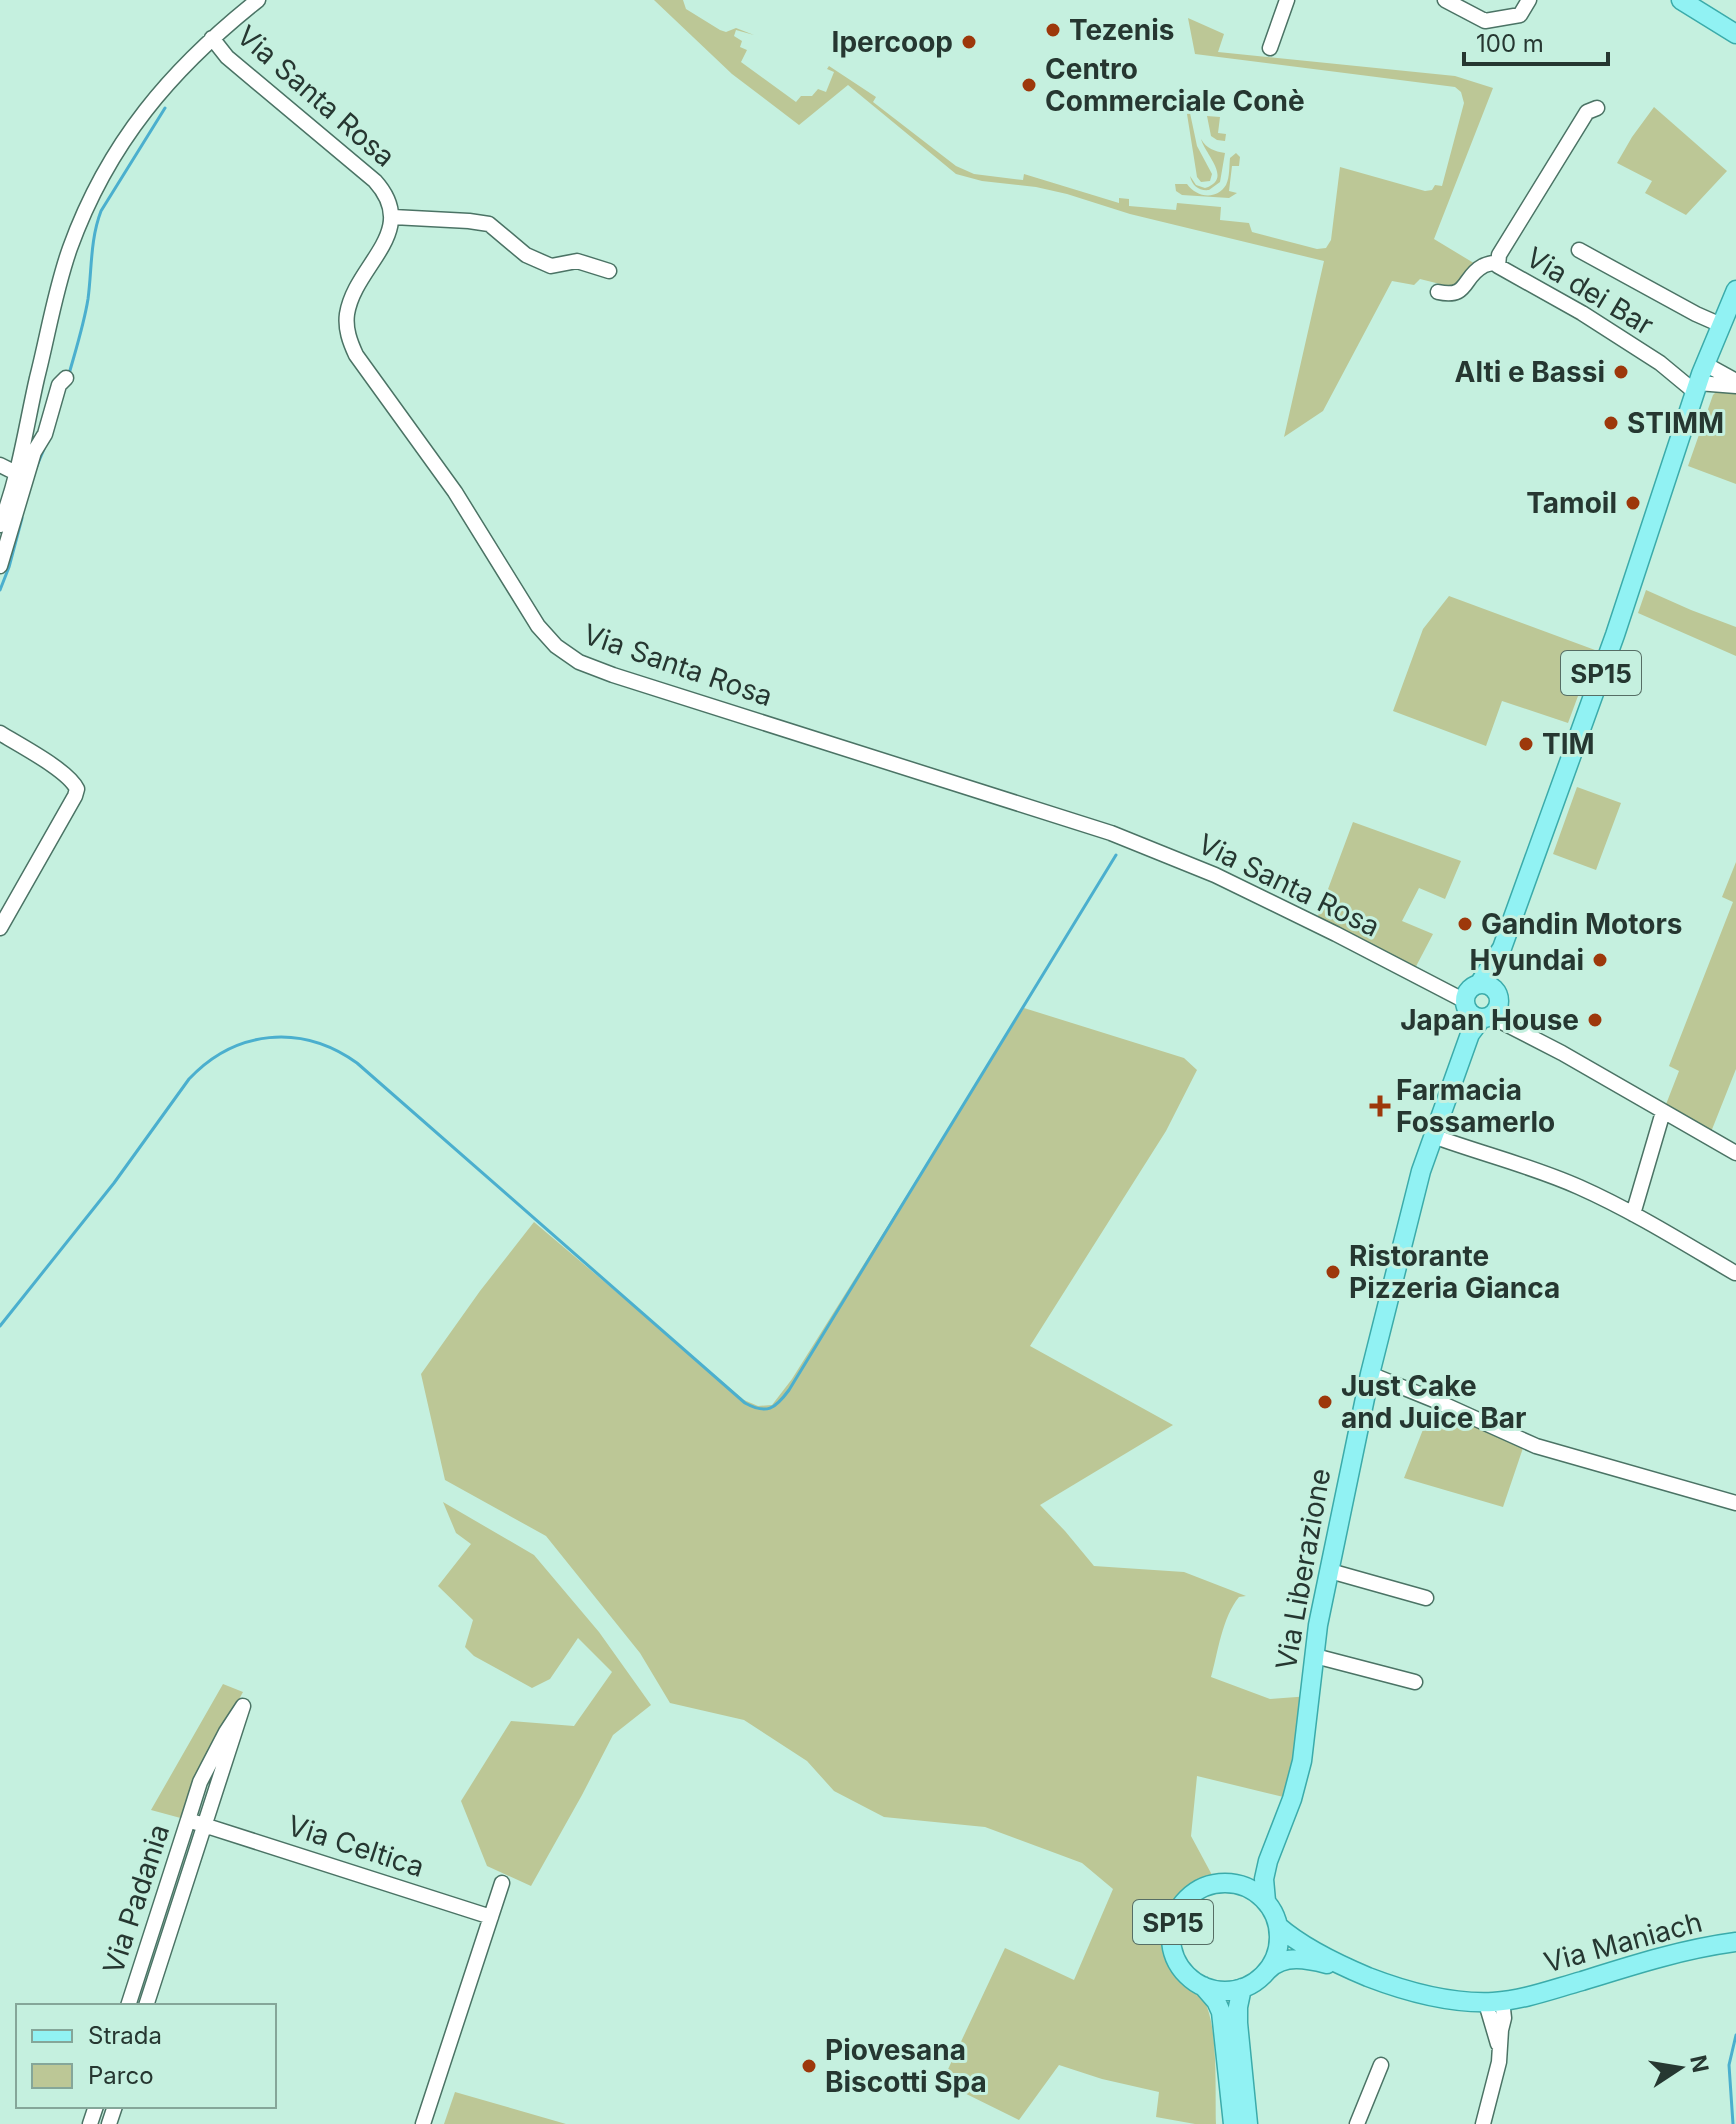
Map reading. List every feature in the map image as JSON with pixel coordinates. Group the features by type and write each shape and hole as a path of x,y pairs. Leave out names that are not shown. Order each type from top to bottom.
{"main road":[{"path":"1681,0 1736,34"},
{"path":"1690,0 1726,16 1736,17"},
{"name":"SP15","path":"1484,1005 1615,635 1700,378 1736,290"},
{"name":"Via Liberazione","path":"1266,1901 1264,1879 1302,1761 1318,1625 1370,1374 1410,1212 1433,1136 1470,1034 1484,1005"},
{"name":"Via Liberazione","path":"1231,1883 1250,1871 1276,1838"},
{"name":"SP15","path":"1233,2124 1221,2012 1210,1993 1180,1967 1173,1953 1172,1923 1188,1897 1216,1883 1244,1886 1266,1901"},
{"path":"1203,1986 1229,1991 1251,1984 1265,1972 1274,1958 1278,1942 1278,1926 1266,1901"},
{"name":"Via Maniach","path":"1278,1926 1299,1942 1356,1972"},
{"name":"Via Maniach","path":"1265,1972 1273,1964 1300,1958 1424,1994 1497,2010 1525,1997 1671,1954 1736,1942"},
{"path":"1242,1988 1238,2023 1248,2124"}],"street":[{"path":"0,495 27,422 62,275 96,187 148,105 167,83 212,38 258,0"},
{"path":"1270,48 1287,0"},
{"path":"1445,0 1485,21 1520,15 1529,0"},
{"name":"Via Santa Rosa","path":"212,38 227,57 385,192 393,217 390,231 352,299 347,313 350,342 356,355 455,492 538,626 556,646 579,662 613,675 1111,833 1215,875 1447,992 1484,1005"},
{"name":"Via dei Bar","path":"1597,108 1587,112 1497,262 1501,269 1582,313 1660,363 1700,378"},
{"path":"393,217 489,224 526,255 551,266 577,261 609,271"},
{"path":"1579,250 1721,325"},
{"name":"Via dei Bar","path":"1438,292 1459,292 1479,268 1497,262"},
{"path":"0,566 34,452 45,434 59,385 66,378"},
{"path":"1700,378 1736,383"},
{"path":"0,525 8,470"},
{"path":"0,733 43,759 73,782 77,789 0,928"},
{"path":"1484,1005 1736,1153"},
{"path":"1633,1214 1663,1112"},
{"path":"1433,1136 1576,1185 1735,1273"},
{"path":"1370,1374 1536,1446 1736,1503"},
{"path":"1330,1571 1426,1598"},
{"path":"1315,1656 1415,1682"},
{"path":"188,1820 200,1782 244,1703 204,1825"},
{"name":"Via Padania","path":"129,2004 188,1820 204,1825 147,2004"},
{"name":"Via Celtica","path":"204,1825 491,1917"},
{"path":"423,2124 502,1883"},
{"path":"1483,2124 1500,2052 1497,2010"},
{"path":"1357,2124 1381,2065"},
{"path":"1223,2124 1227,2068"}],"green space":[{"path":"654,0 683,0 686,9 720,30 726,32 736,28 754,35 736,30 734,36 742,41 740,47 747,50 741,62 796,102 801,96 812,96 818,89 826,92 834,72 827,69 829,66 876,97 873,102 956,166 974,174 1023,180 1024,174 1119,203 1119,198 1129,199 1129,206 1176,210 1177,203 1221,207 1220,220 1249,223 1252,232 1317,249 1326,248 1331,240 1340,167 1425,191 1432,190 1435,185 1442,186 1464,103 1461,92 1455,87 1195,54 1188,18 1224,34 1218,52 1455,76 1493,88 1434,239 1477,265 1456,288 1420,279 1414,285 1392,281 1323,411 1284,437 1324,261 1130,214 1067,194 956,174 848,85 799,125 732,74"},
{"path":"1654,107 1727,171 1686,215 1645,193 1652,181 1617,163"},
{"path":"1190,113 1197,146 1212,174 1210,181 1201,182 1197,177 1187,114"},
{"path":"1207,116 1220,117 1218,133 1226,134 1225,141 1211,136"},
{"path":"1201,139 1211,149 1225,153 1220,182 1209,190 1196,187 1190,176 1196,185 1205,188 1217,179 1215,166"},
{"path":"1236,153 1240,157 1239,166 1232,166 1229,191 1237,193 1229,198 1182,195 1176,191 1175,184 1187,184 1195,192 1206,195 1222,190 1229,175 1230,158"},
{"path":"1717,391 1736,393 1736,484 1688,466"},
{"path":"1646,590 1736,627 1736,656 1638,613"},
{"path":"1449,596 1595,650 1568,723 1502,701 1486,746 1393,711 1423,629"},
{"path":"1577,787 1621,803 1596,870 1553,854"},
{"path":"1353,822 1461,861 1445,899 1419,888 1402,921 1433,934 1412,974 1315,924"},
{"path":"1736,862 1736,1069 1709,1137 1663,1112 1679,1071 1669,1066 1733,902 1722,897"},
{"path":"1024,1008 1184,1058 1197,1070 1166,1131 1030,1346 1173,1425 1040,1505 1094,1566 1184,1572 1246,1596 1239,1597 1228,1615 1211,1677 1270,1699 1310,1696 1292,1799 1197,1776 1191,1836 1212,1875 1186,1888 1168,1911 1163,1924 1164,1953 1170,1967 1204,2000 1211,2019 1216,2124 1195,2124 1156,2117 1159,2092 1059,2065 1019,2120 942,2082 1005,1948 1074,1980 1113,1889 1082,1863 985,1827 884,1817 834,1791 807,1761 744,1720 670,1703 640,1653 546,1536 445,1480 421,1374 534,1222 744,1400 758,1406 772,1405 792,1379"},
{"path":"1433,1404 1523,1448 1503,1507 1404,1478"},
{"path":"443,1502 534,1555 599,1632 651,1705 613,1735 531,1886 487,1866 461,1801 511,1721 574,1726 612,1672 578,1638 550,1679 532,1688 474,1656 465,1647 473,1620 438,1586 471,1544 456,1533"},
{"path":"223,1684 243,1692 199,1774 188,1820 151,1810"},
{"path":"455,2092 566,2124 444,2124"}],"waterway":[{"path":"69,374 86,308 97,222 165,108"},
{"path":"36,468 44,449"},
{"path":"0,590 22,518"},
{"path":"0,1326 114,1183 189,1079 227,1050 269,1038 291,1038 336,1050 357,1063 745,1403 759,1409 775,1406 789,1390 1116,855"},
{"path":"1733,2124 1729,2065 1736,2035"}],"place":[{"name":"Tezenis","path":"1053,30"},
{"name":"Ipercoop","path":"969,42"},
{"name":"Centro Commerciale Conè","path":"1029,85"},
{"name":"Alti e Bassi","path":"1621,372"},
{"name":"STIMM","path":"1611,423"},
{"name":"Tamoil","path":"1633,503"},
{"name":"TIM","path":"1526,744"},
{"name":"Gandin Motors","path":"1465,924"},
{"name":"Hyundai","path":"1600,960"},
{"name":"Japan House","path":"1595,1020"},
{"name":"Farmacia Fossamerlo","path":"1380,1106"},
{"name":"Ristorante Pizzeria Gianca","path":"1333,1272"},
{"name":"Just Cake and Juice Bar","path":"1325,1402"},
{"name":"Piovesana Biscotti Spa","path":"809,2066"}]}
